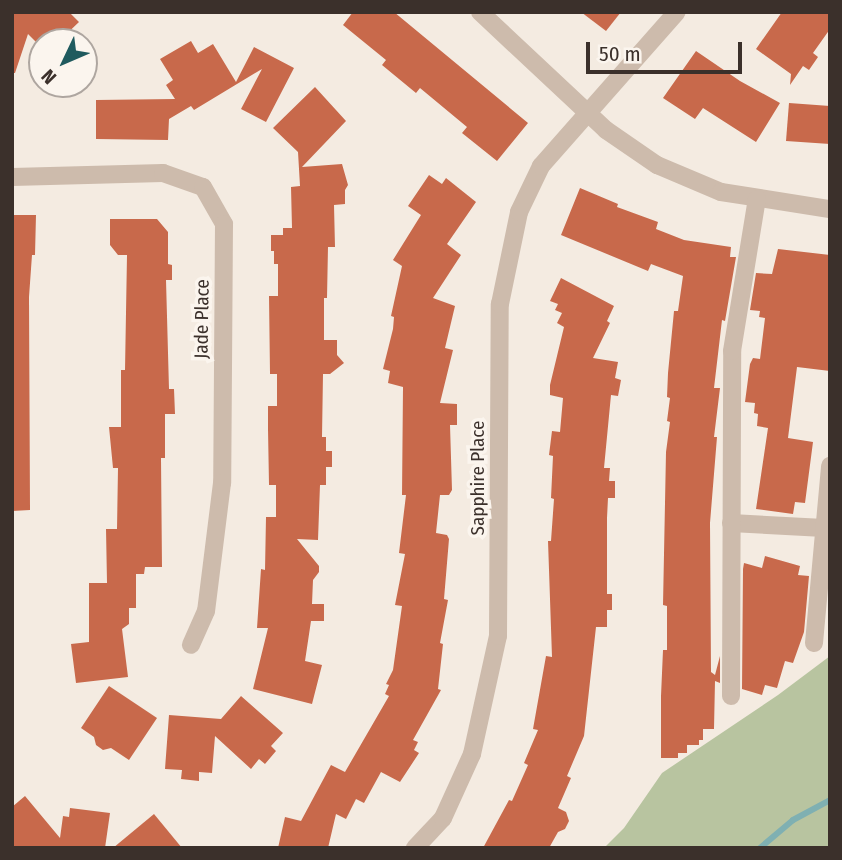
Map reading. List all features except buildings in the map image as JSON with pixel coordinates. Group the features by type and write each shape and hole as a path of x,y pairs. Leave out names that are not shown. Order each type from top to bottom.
{"street":[{"path":"480,12 586,112 633,151 676,176 721,192 830,209"},
{"name":"Sapphire Place","path":"415,848 443,818 472,754 498,636 500,304 519,212 541,166 677,12"},
{"name":"Jade Place","path":"12,177 163,173 203,187 224,224 222,482 206,611 191,645"},
{"path":"731,696 732,351 757,199"},
{"path":"814,643 830,466"},
{"path":"731,523 824,528"}],"green space":[{"path":"830,656 830,848 604,848 624,828 662,773 778,695"}],"waterway":[{"path":"760,848 793,820 830,800"}]}
